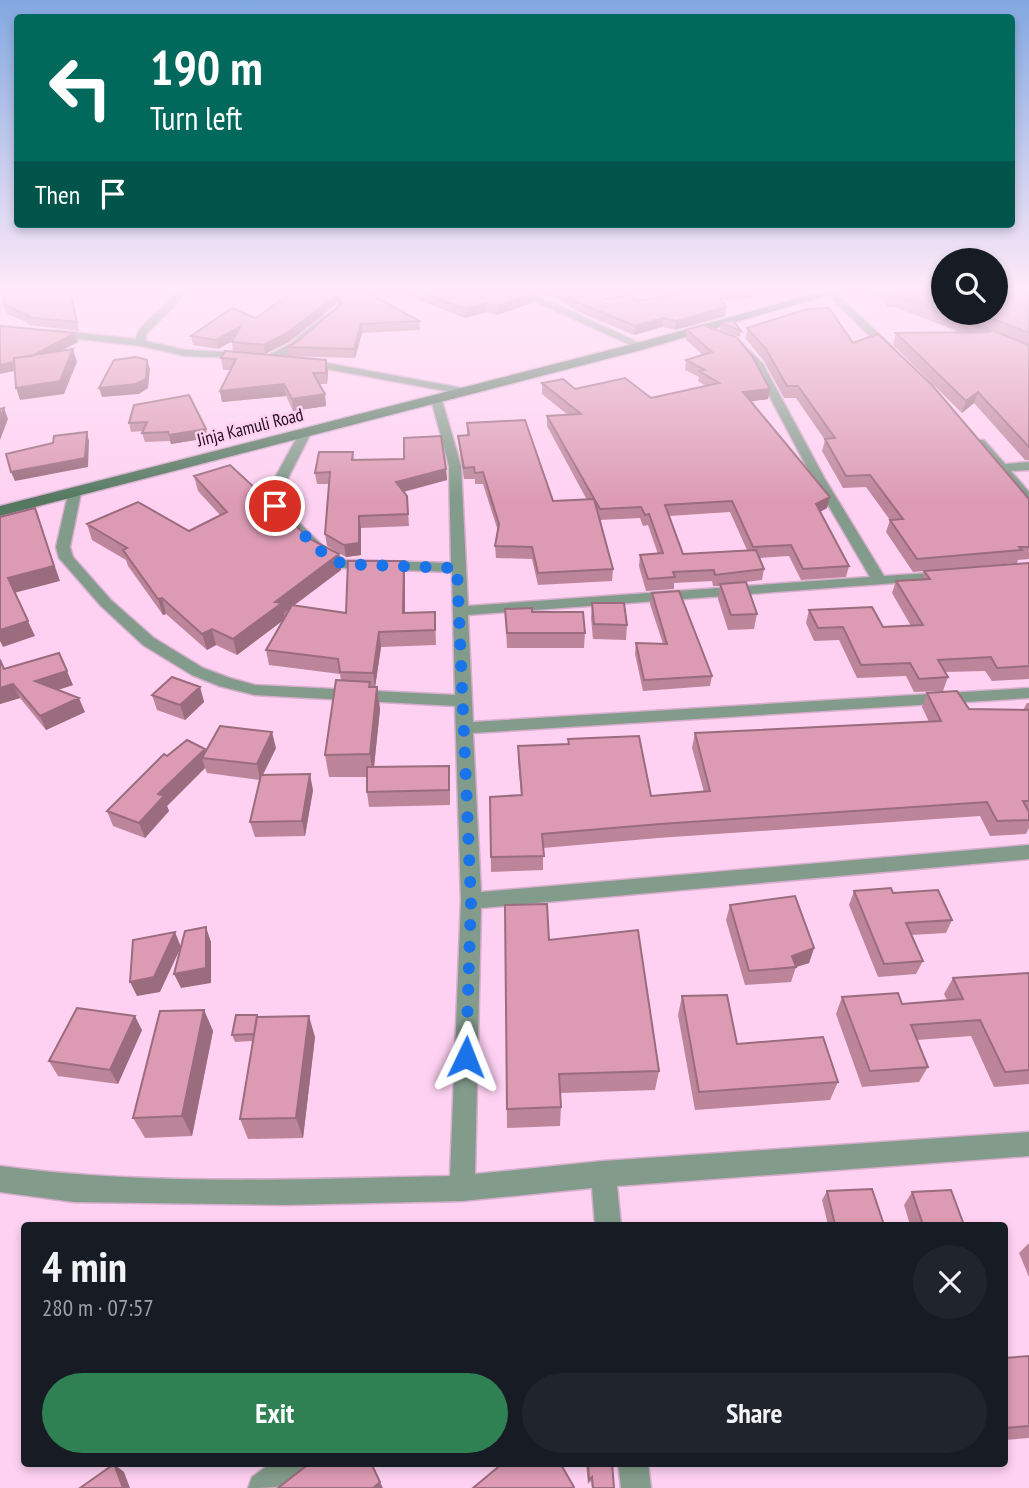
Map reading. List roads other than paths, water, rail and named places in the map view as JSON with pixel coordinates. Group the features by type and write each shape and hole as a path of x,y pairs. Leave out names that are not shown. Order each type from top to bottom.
{"main road":[{"name":"Jinja Kamuli Road","path":"0,511 580,361"}],"street":[{"path":"299,361 462,391"},
{"path":"756,361 819,479 880,582"},
{"path":"437,399 454,466 471,901 463,1188"},
{"path":"968,431 1029,500"},
{"path":"305,433 273,494 275,506 319,550 342,564 457,568"},
{"path":"1003,468 1029,466"},
{"path":"74,493 63,547 66,558 140,636 197,674 255,690 463,701"},
{"path":"460,611 961,575"},
{"path":"464,728 1029,693"},
{"path":"471,901 1029,852"},
{"path":"0,1180 74,1189 286,1192 463,1188 603,1174 1029,1144"},
{"path":"603,1174 608,1222"},
{"path":"263,1488 291,1467"},
{"path":"633,1467 636,1488"}]}
